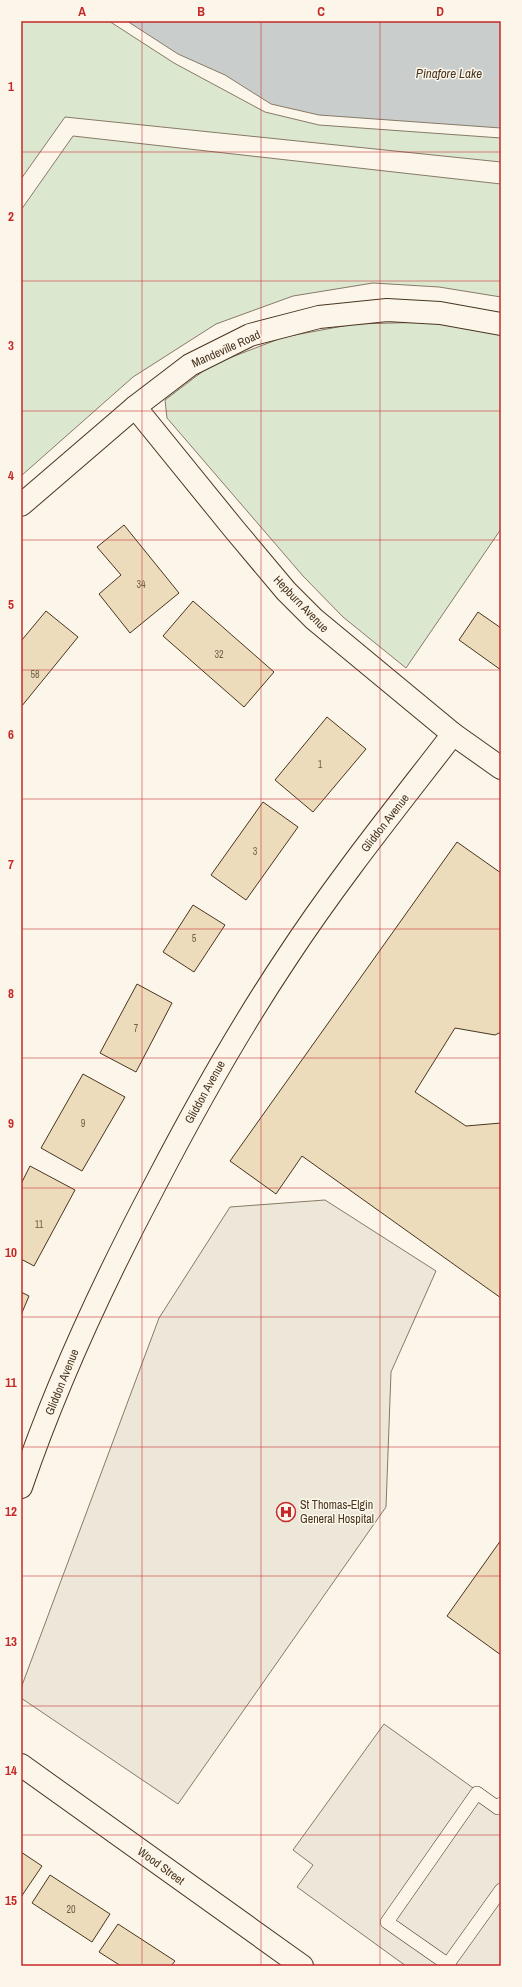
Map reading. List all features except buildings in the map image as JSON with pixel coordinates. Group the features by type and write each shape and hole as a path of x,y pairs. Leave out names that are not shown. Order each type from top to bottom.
{"street":[{"name":"Mandeville Road","path":"21,505 135,407 190,365 250,335 319,317 387,310 440,313 501,324"},
{"name":"Hepburn Avenue","path":"135,407 286,591 314,619 453,734 501,768"},
{"name":"Gliddon Avenue","path":"21,1487 80,1337 131,1230 196,1105 231,1044 286,958 344,875 453,734"},
{"name":"Wood Street","path":"21,1765 302,1966"}],"lane":[{"path":"501,1804 498,1808 477,1793 387,1922 449,1965 501,1890"}],"green space":[{"path":"21,21 109,21 174,63 265,112 319,125 501,138 501,162 65,117 21,179"},
{"path":"73,136 501,184 501,297 439,287 373,283 293,296 216,324 133,377 21,476 21,210"},
{"path":"432,322 501,334 501,529 406,668 343,617 303,576 167,418 165,400 211,365 284,337 354,324"}],"shaded area":[{"path":"325,1200 436,1271 391,1372 386,1507 178,1804 21,1698 21,1688 159,1318 230,1207"},
{"path":"384,1724 501,1808 501,1966 406,1966 297,1887 313,1865 293,1850"}],"water":[{"name":"Pinafore Lake","path":"127,21 501,21 501,128 319,115 271,104 225,75 178,54"}],"place":[{"name":"St Thomas-Elgin General Hospital","path":"286,1512"}]}
